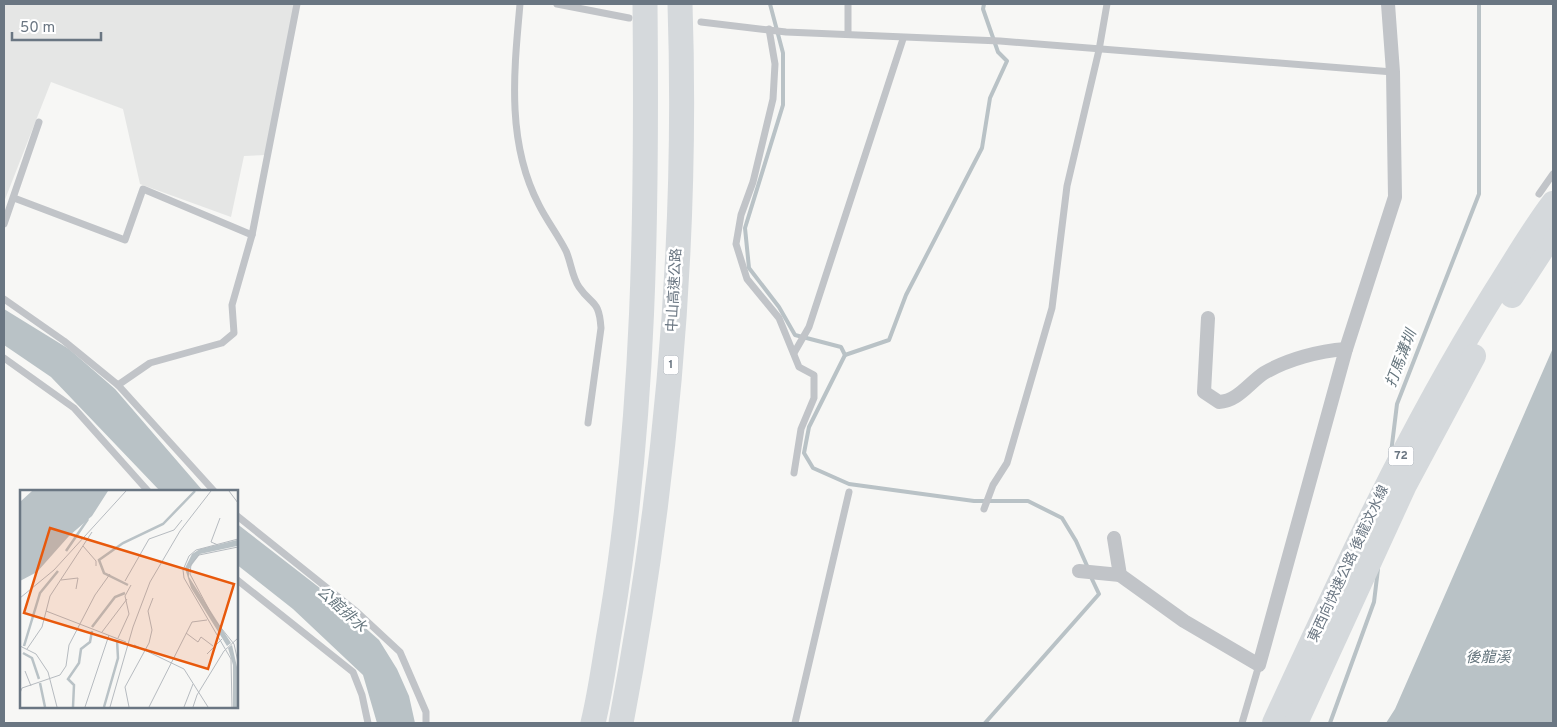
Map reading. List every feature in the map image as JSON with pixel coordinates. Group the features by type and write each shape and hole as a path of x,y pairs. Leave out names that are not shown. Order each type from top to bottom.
{"highway":[{"name":"中山高速公路","path":"621,723 652,546 666,422 677,282 680,4"},
{"path":"593,723 624,547 635,416 642,302 647,154 637,11"},
{"name":"東西向快速公路 後龍汶水線","path":"1274,723 1386,485 1426,408 1546,199"},
{"name":"東西向快速公路 後龍汶水線","path":"1296,723 1405,485 1487,333 1553,233"}],"street":[{"path":"1079,571 1120,576 1184,621 1259,665 1346,349 1395,198 1393,72 1388,4"},
{"path":"1208,318 1204,392 1219,402 1233,399 1264,373 1284,364 1320,351 1346,349"},
{"path":"1114,538 1120,576"}],"lane":[{"path":"118,384 150,363 222,344 234,333 232,305 252,236 297,4"},
{"path":"520,4 514,69 515,132 527,177 538,204 566,251 578,286 596,303 600,315 601,328 588,423"},
{"path":"557,4 637,11"},
{"path":"848,4 848,34"},
{"path":"984,510 993,486 1007,462 1052,308 1067,186 1099,50 1107,4"},
{"path":"701,22 781,30 1000,42 1393,72"},
{"path":"769,29 775,72 773,99 753,182 740,215 736,244 747,279 780,318 799,367 814,375 814,398 801,429 794,473"},
{"path":"794,353 809,327 903,38"},
{"path":"4,224 39,122"},
{"path":"1546,199 1553,174"},
{"path":"14,198 125,240 143,189 252,236"},
{"path":"4,299 64,341 118,384 213,490"},
{"path":"4,358 74,408 147,490"},
{"path":"794,723 848,492"},
{"path":"238,517 357,612 400,652 426,712 426,723"},
{"path":"238,581 354,672 362,695 368,723"},
{"path":"1242,723 1259,665"}],"shaded area":[{"path":"4,4 294,4 266,155 244,156 231,217 140,184 123,109 51,82 4,202"}],"water":[{"path":"4,309 69,349 115,389 202,490 159,490 51,377 4,345"},
{"name":"後龍溪","path":"1553,348 1553,723 1386,723 1395,709"},
{"name":"公館排水","path":"238,525 325,592 379,640 397,669 409,696 415,723 377,723 363,675 293,609 238,566"}],"waterway":[{"path":"770,4 783,53 783,105 745,228 749,268 779,307 795,335 841,347 845,355"},
{"path":"984,4 983,9 998,52 1007,61 990,98 982,148 906,295 889,340 845,355 809,427 804,453 813,468 849,484 974,501 1028,501 1062,518 1076,541 1088,568"},
{"name":"打馬溝圳","path":"1391,453 1397,404 1479,194 1479,4"},
{"name":"打馬溝圳","path":"1330,723 1374,602 1378,569"},
{"path":"985,723 1099,594 1090,575"}]}
